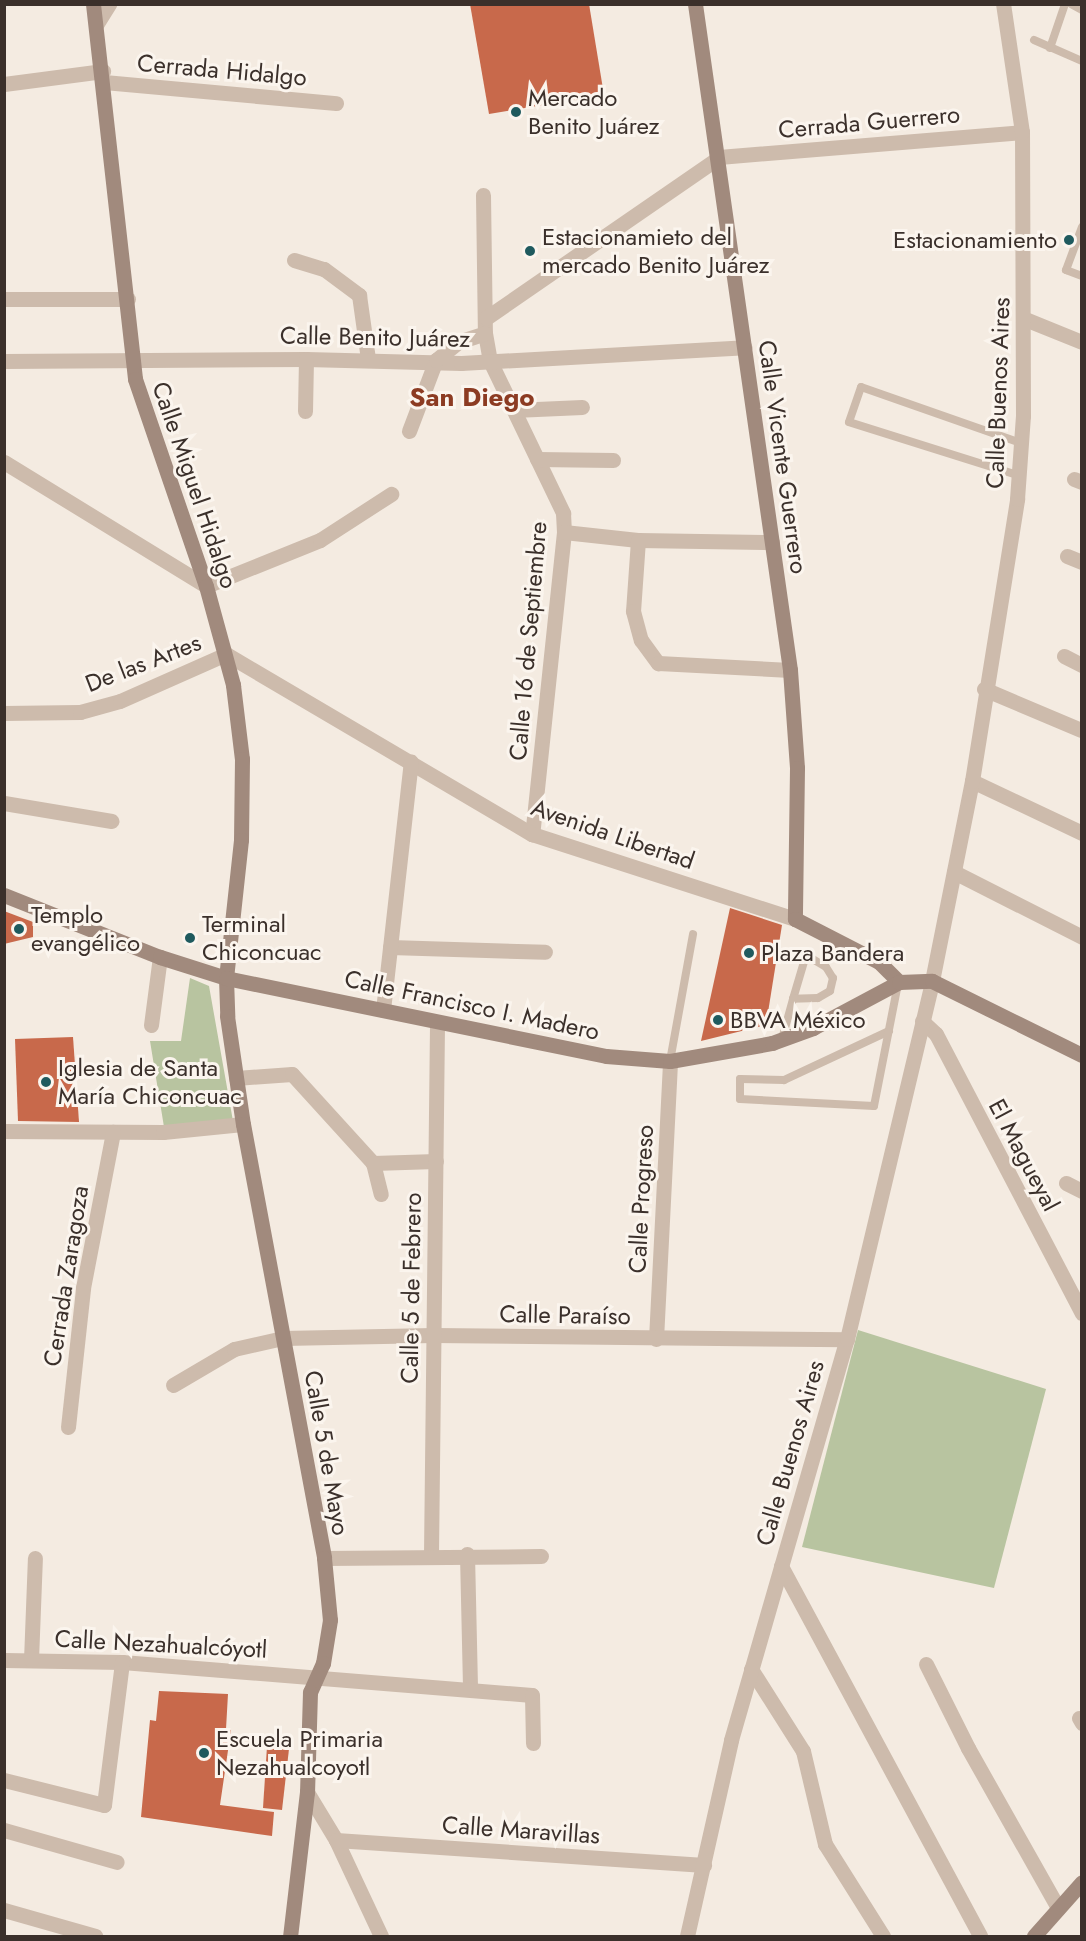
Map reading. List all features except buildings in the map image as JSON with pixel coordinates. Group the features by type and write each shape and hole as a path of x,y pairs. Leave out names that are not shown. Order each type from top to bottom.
{"main road":[{"name":"Calle Miguel Hidalgo","path":"93,4 128,299 131,358 226,654 242,759 241,840 226,978"},
{"name":"Calle Vicente Guerrero","path":"695,4 719,157 790,670 797,768 795,919"},
{"name":"Calle Francisco I. Madero","path":"4,895 160,957 226,978 606,1056 670,1061 782,1039 840,1015 898,982 932,981"},
{"name":"Avenida Libertad","path":"795,919 879,962 898,982"},
{"name":"Calle 5 de Mayo","path":"226,978 226,1016 243,1124 324,1558 330,1620 323,1663 315,1676 310,1692 307,1792 290,1936"},
{"path":"932,981 1082,1055"},
{"path":"1034,1936 1082,1882"}],"street":[{"path":"96,25 109,4"},
{"name":"Calle Buenos Aires","path":"687,1936 731,1740 847,1339 932,981 972,781 984,689 1017,499 1021,443 1025,320 1022,132 1003,4"},
{"name":"Cerrada Hidalgo","path":"4,84 103,76 336,103"},
{"name":"Cerrada Guerrero","path":"719,157 1022,132"},
{"path":"409,431 436,360 458,342 485,326 719,157"},
{"name":"Calle 16 de Septiembre","path":"483,195 485,326 490,361 563,513 564,532 532,834"},
{"path":"294,260 324,269 359,295 368,359"},
{"path":"4,300 128,299"},
{"path":"1025,320 1082,342"},
{"name":"Calle Benito Juárez","path":"4,361 131,358 490,361 745,347"},
{"path":"305,411 306,359"},
{"path":"514,410 582,407"},
{"path":"537,459 613,460"},
{"path":"4,462 206,586 320,540 391,494"},
{"path":"564,532 638,540 772,542"},
{"path":"638,540 633,611 641,640 658,663 790,670"},
{"name":"Avenida Libertad","path":"226,654 532,834 795,919"},
{"name":"De las Artes","path":"4,713 80,712 120,700 226,654"},
{"path":"1064,656 1082,665"},
{"path":"984,689 1081,730"},
{"path":"383,1010 411,762"},
{"path":"972,781 1082,833"},
{"path":"4,803 111,821"},
{"path":"954,872 1082,937"},
{"path":"390,947 545,952"},
{"path":"152,1025 160,957"},
{"name":"El Magueyal","path":"922,1021 936,1034 1082,1313"},
{"name":"Calle 5 de Febrero","path":"430,1554 437,1022"},
{"name":"Calle Progreso","path":"656,1339 670,1061"},
{"path":"236,1078 292,1074 374,1163 381,1194"},
{"path":"4,1131 163,1132 243,1124"},
{"name":"Cerrada Zaragoza","path":"68,1427 83,1288 113,1132"},
{"path":"374,1163 436,1161"},
{"path":"1066,1183 1082,1191"},
{"name":"Calle Paraíso","path":"173,1385 234,1349 283,1338 433,1335 656,1339 847,1339"},
{"path":"324,1558 430,1554 541,1556"},
{"path":"467,1554 470,1688"},
{"path":"31,1660 35,1558"},
{"path":"781,1566 980,1936"},
{"name":"Calle Nezahualcóyotl","path":"4,1660 122,1662 470,1688 532,1695 533,1743"},
{"path":"4,1780 104,1805 122,1662"},
{"path":"926,1664 968,1748 1058,1908"},
{"path":"751,1669 803,1751 825,1844 883,1936"},
{"path":"307,1792 336,1840 381,1936"},
{"path":"4,1830 117,1862"},
{"name":"Calle Maravillas","path":"336,1840 704,1865"},
{"path":"4,1910 96,1936"}],"lane":[{"path":"1050,48 1065,4"},
{"path":"1071,4 1082,10"},
{"path":"1034,40 1082,61"},
{"path":"1082,227 1066,270 1082,276"},
{"path":"1017,475 849,422 861,387 1021,443"},
{"path":"670,1061 693,934"},
{"path":"782,1039 793,999 806,955 826,967 833,978 830,991 818,998 793,999"},
{"path":"889,1031 784,1080 740,1079 740,1099 874,1106 889,1031 898,982"}],"green space":[{"path":"190,978 209,986 233,1121 164,1127 150,1041 181,1041"},
{"path":"858,1330 1046,1389 994,1588 802,1547"}],"place":[{"name":"Mercado Benito Juárez","path":"516,112"},
{"name":"Estacionamiento","path":"1069,240"},
{"name":"Estacionamieto del mercado Benito Juárez","path":"530,251"},
{"name":"Templo evangélico","path":"19,929"},
{"name":"Terminal Chiconcuac","path":"190,938"},
{"name":"Plaza Bandera","path":"749,953"},
{"name":"BBVA México","path":"718,1020"},
{"name":"Iglesia de Santa María Chiconcuac","path":"46,1082"},
{"name":"Escuela Primaria Nezahualcoyotl","path":"204,1753"}],"district":[{"name":"San Diego","path":"472,398"}]}
